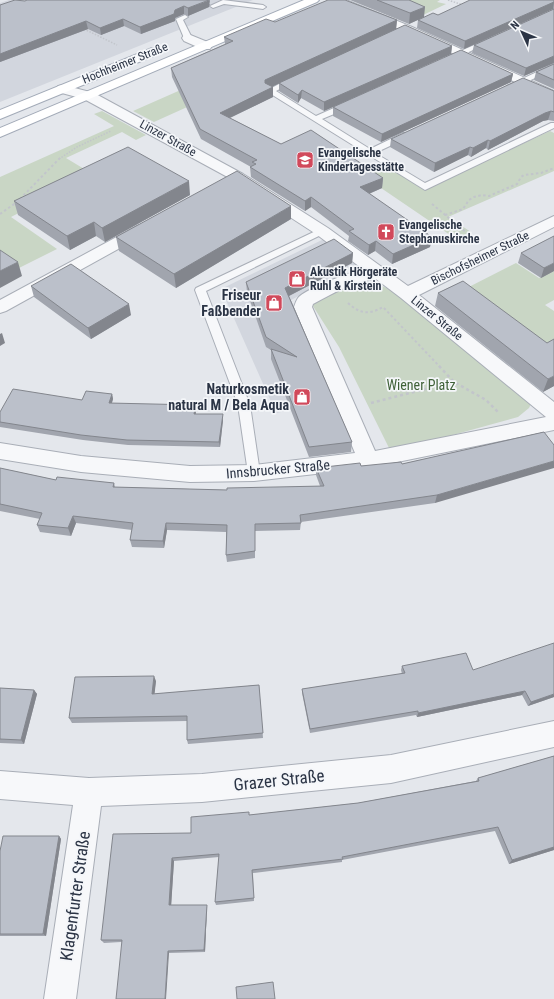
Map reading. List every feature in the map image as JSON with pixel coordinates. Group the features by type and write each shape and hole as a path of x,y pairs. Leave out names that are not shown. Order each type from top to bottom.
{"main road":[{"name":"Hochheimer Straße","path":"0,133 308,1"},
{"path":"239,17 269,4"},
{"name":"Hochheimer Straße","path":"175,43 202,32"},
{"name":"Hochheimer Straße","path":"0,115 162,48"}],"street":[{"path":"336,0 408,29 554,96"},
{"path":"188,38 206,46"},
{"name":"Hochheimer Straße","path":"63,89 89,96"},
{"name":"Linzer Straße","path":"89,96 135,120 231,181 322,231 407,294 554,413"},
{"name":"Bischofsheimer Straße","path":"407,294 554,222"},
{"path":"0,307 155,223"},
{"path":"368,460 303,307 305,302 312,296 332,287 358,276 379,274"},
{"name":"Innsbrucker Straße","path":"0,451 81,464 190,474 254,473 368,460 554,422"},
{"name":"Grazer Straße","path":"0,785 89,792 202,788 390,769 554,734"},
{"name":"Klagenfurter Straße","path":"60,999 89,792"}],"lane":[{"path":"213,6 223,2 269,4"},
{"path":"185,17 179,19 185,28 188,38"},
{"path":"440,63 499,36"},
{"path":"500,92 554,66"},
{"path":"304,75 270,91 424,187 554,125"},
{"path":"316,119 352,102"},
{"path":"370,152 413,132"},
{"path":"254,473 244,405 200,290 322,231"}],"path":[{"path":"448,0 464,6"},
{"path":"82,28 141,57"},
{"path":"0,214 29,192 47,169 64,155 89,141 135,120"},
{"path":"445,215 463,209 469,200 474,197 482,195 489,196 517,184 521,176 532,172 540,173 554,168"},
{"path":"415,180 417,190 462,230 493,252"},
{"path":"332,287 358,312 369,314 383,307 454,382 486,400 498,412 524,429"},
{"path":"347,409 454,382"}],"shaded area":[{"path":"9,0 253,0 0,102 0,3"},
{"path":"324,239 359,264 291,300 333,402 276,413 221,289"}],"green space":[{"path":"378,0 440,0 437,2 446,4 421,16"},
{"path":"226,70 247,80 154,122 133,111"},
{"path":"102,111 146,135 136,140 122,132 66,158 142,204 53,195 11,217 57,249 19,268 0,254 0,177 114,126 94,114"},
{"path":"550,131 554,133 554,171 448,217 471,232 456,239 359,173 385,163 425,189"},
{"path":"516,263 539,278 554,271 554,300 545,305 554,311 554,361 459,292"},
{"name":"Wiener Platz","path":"360,282 378,284 397,293 533,400 529,408 518,417 391,452 339,347 311,303"}],"building":[{"path":"15,0 209,0 188,8 184,6 175,10 174,14 140,27 123,19 100,28 86,21 0,54 0,5"},
{"path":"328,0 345,0 397,20 265,80 265,83 273,87 220,113 281,144 311,130 383,178 360,187 432,237 393,254 376,241 369,245 349,231 354,229 311,197 305,201 250,167 256,164 252,162 257,160 200,129 171,68 233,41 224,37 266,19 275,22"},
{"path":"377,0 409,0 425,7 410,13"},
{"path":"470,0 554,0 554,2 465,41 418,20 433,13 438,15"},
{"path":"554,9 554,56 526,68 474,45"},
{"path":"405,25 452,46 324,102 302,90 298,95 279,83"},
{"path":"461,50 513,74 382,134 333,107"},
{"path":"554,64 554,80 536,72"},
{"path":"523,78 554,91 554,112 551,111 545,113 490,141 488,140 473,148 470,147 435,163 391,139"},
{"path":"128,147 189,181 102,228 94,222 67,236 14,201"},
{"path":"237,171 291,206 174,274 116,237"},
{"path":"554,236 554,263 544,268 521,253"},
{"path":"334,239 353,253 285,288 352,442 309,447 271,349 297,357 266,337 246,282"},
{"path":"0,250 18,262 0,271"},
{"path":"71,264 129,304 88,328 31,286"},
{"path":"463,281 547,343 554,339 554,376 548,379 438,293"},
{"path":"13,389 82,400 86,391 112,394 109,403 196,405 194,414 223,414 219,442 127,440 81,435 0,422 0,412"},
{"path":"544,432 554,445 554,461 437,495 300,515 301,523 255,524 255,551 226,555 227,525 166,523 163,541 130,540 133,523 73,516 68,528 37,525 42,513 0,504 0,468 56,480 57,477 114,483 113,487 227,490 227,488 324,486 316,468 360,463 361,466 401,462 402,464"},
{"path":"554,643 554,694 531,702 525,691 418,713 418,711 310,729 302,689 405,673 402,666 466,653 473,670"},
{"path":"154,676 152,694 259,685 263,733 187,740 187,716 69,718 75,677"},
{"path":"0,688 34,690 21,740 0,739"},
{"path":"554,756 554,847 512,860 498,827 342,857 343,859 252,870 254,898 215,902 219,854 172,858 169,905 207,905 204,950 168,951 165,999 116,999 122,940 101,940 113,834 191,833 191,817 249,812 249,815 358,803 479,781 478,778"},
{"path":"3,836 59,836 43,934 0,934 0,851"},
{"path":"273,982 275,999 237,999 236,987"}],"place":[{"name":"Evangelische Kindertagesstätte","path":"305,160"},
{"name":"Evangelische Stephanuskirche","path":"386,232"},
{"name":"Akustik Hörgeräte Ruhl & Kirstein","path":"297,279"},
{"name":"Friseur Faßbender","path":"274,303"},
{"name":"Naturkosmetik natural M / Bela Aqua","path":"302,397"}]}
